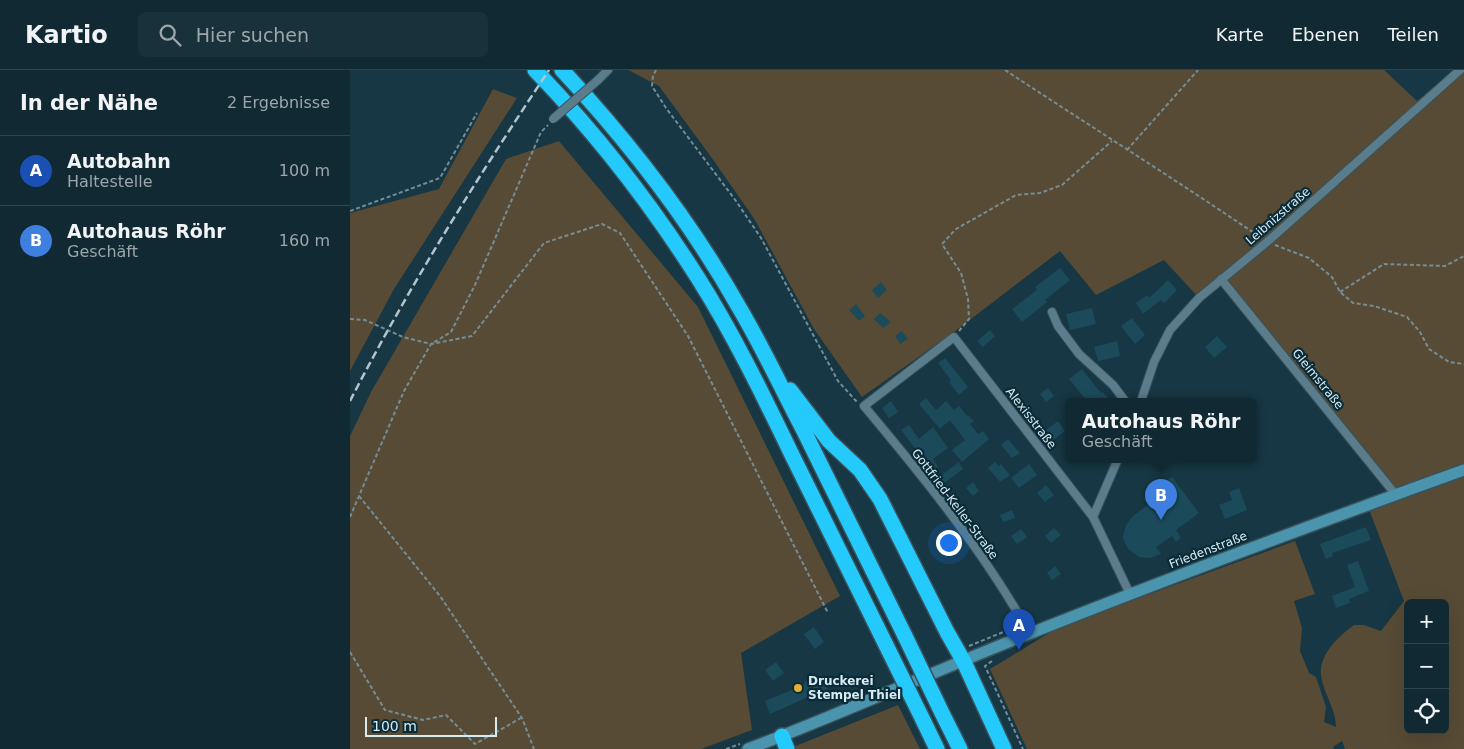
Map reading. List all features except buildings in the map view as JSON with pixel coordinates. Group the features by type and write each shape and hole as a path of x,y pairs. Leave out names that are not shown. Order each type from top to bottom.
{"highway":[{"path":"535,70 613,160 645,202 698,279 746,363 937,749"},
{"path":"562,70 597,108 656,180 740,308 960,749"},
{"path":"768,361 829,440 860,470 880,499 964,662 1004,749"}],"main road":[{"name":"Friedenstraße","path":"748,749 785,742 861,704 1014,640 1130,594 1464,470"}],"street":[{"path":"553,119 608,70"},
{"name":"Leibnizstraße","path":"1142,398 1154,362 1170,330 1199,298 1267,242 1460,70"},
{"name":"Gleimstraße","path":"1221,278 1396,494"},
{"path":"1052,312 1058,326 1073,348 1113,385 1123,398"},
{"path":"864,406 954,337"},
{"name":"Alexisstraße","path":"954,337 1093,517 1130,594"},
{"name":"Gottfried-Keller-Straße","path":"864,406 932,488 1001,585 1022,620"},
{"path":"1093,517 1116,463"}],"path":[{"path":"656,70 652,86 666,108 736,201 760,238 838,381 855,400 864,406"},
{"path":"1006,70 1267,242 1309,258 1332,277 1340,292 1353,303 1374,306 1407,316 1420,332 1429,349 1449,362 1464,364"},
{"path":"1127,150 1198,70"},
{"path":"350,211 440,178 477,113"},
{"path":"350,517 404,392 430,344 451,332 475,285 541,132 553,119"},
{"path":"954,337 969,319 968,299 961,273 942,244 956,229 1016,195 1040,193 1062,185 1112,141"},
{"path":"350,319 365,320 403,337 430,344 472,336 544,243 602,224 620,233 688,336 828,613"},
{"path":"1340,292 1384,264 1446,266 1464,256"},
{"path":"359,496 440,596 522,718 534,749"},
{"path":"350,652 385,710 423,720 446,715 474,744 522,718"},
{"path":"991,661 985,666 1023,749"}],"shaded area":[{"path":"628,70 1384,70 1417,101 1455,70 1464,70 1464,749 1345,749 1342,741 1333,747 1334,749 1027,749 990,669 1059,627 1295,541 1315,594 1294,601 1302,628 1300,651 1309,673 1316,677 1326,707 1324,722 1336,727 1334,714 1322,682 1321,667 1323,660 1336,640 1354,625 1364,625 1381,631 1404,601 1365,499 1392,489 1222,279 1199,298 1164,260 1096,295 1060,251 954,332 862,397 814,329 755,220 659,86"},
{"path":"493,89 517,98 394,289 350,371 350,213 439,189"},
{"path":"559,141 698,307 840,596 741,653 752,730 701,749 350,749 350,436 371,392 506,159"},
{"path":"898,705 920,749 788,749"}],"railway":[{"path":"350,401 396,316 445,232 549,70"}],"place":[{"name":"Autohaus Röhr","path":"1161,520"},
{"name":"Autobahn","path":"1019,650"},
{"name":"Druckerei Stempel Thiel","path":"798,688"}]}
